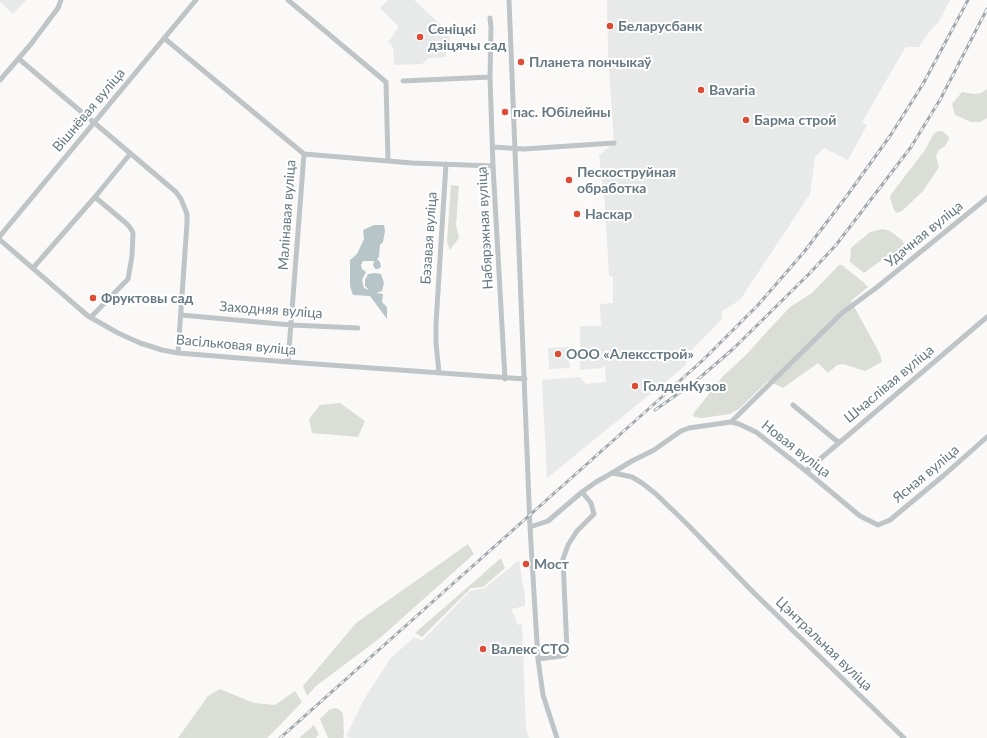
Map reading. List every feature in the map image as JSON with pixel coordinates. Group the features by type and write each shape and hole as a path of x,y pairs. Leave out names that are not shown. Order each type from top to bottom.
{"street":[{"path":"0,80 19,59 58,8 61,0"},
{"name":"Вішнёвая вуліца","path":"0,236 196,0"},
{"path":"288,0 386,82 388,161"},
{"path":"509,0 530,527 538,659 542,695 557,738"},
{"name":"Набярэжная вуліца","path":"490,18 490,77 494,147 493,166 505,379"},
{"name":"Малінавая вуліца","path":"164,38 304,154 288,362"},
{"path":"19,59 176,192 185,207 187,223 178,353"},
{"path":"403,81 490,77"},
{"path":"494,147 514,149 614,143"},
{"path":"33,268 95,197 130,154"},
{"path":"304,154 388,161 493,166"},
{"name":"Бэзавая вуліца","path":"439,373 436,323 446,164"},
{"path":"91,317 128,278 132,256 133,233 127,224 95,197"},
{"name":"Удачная вуліца","path":"731,422 842,313 876,288 987,198"},
{"name":"Васільковая вуліца","path":"0,240 91,317 118,333 140,343 178,353 505,379 525,379"},
{"name":"Заходняя вуліца","path":"181,315 291,325 358,328"},
{"name":"Шчаслівая вуліца","path":"806,471 838,442 987,317"},
{"path":"793,405 838,442"},
{"name":"Новая вуліца","path":"612,473 654,450 681,431 689,428 731,422 756,432 860,516 878,525"},
{"name":"Ясная вуліца","path":"878,525 890,520 987,437"},
{"path":"530,527 548,521 582,492 612,473"},
{"name":"Цэнтральная вуліца","path":"612,473 632,477 656,494 728,567 904,738"},
{"path":"538,659 565,655 567,651 563,559 568,546 577,531 594,514 591,503 582,492"}],"shaded area":[{"path":"0,0 26,0 13,14 0,2"},
{"name":"Сеніцкі дзіцячы сад","path":"388,0 414,0 450,33 449,44 446,49 446,57 429,58 422,64 394,65 393,47 388,42 398,26 380,8"},
{"path":"607,0 950,0 938,23 929,32 919,47 906,47 862,122 867,125 848,160 824,148 815,157 810,194 740,300 722,311 722,319 692,350 685,366 547,478 542,381 580,377 586,384 606,382 605,367 580,370 580,326 601,326 600,304 613,303 613,277 609,276 605,206 599,155 614,143 608,56"},
{"path":"987,89 987,118 980,122 971,122 955,115 952,104 962,92 975,94 981,93"},
{"path":"938,131 942,131 949,137 945,146 939,150 936,156 939,167 923,191 902,211 896,213 890,197 892,193 925,150 933,135"},
{"path":"451,185 459,186 456,225 459,238 450,250 447,242"},
{"path":"374,225 384,225 385,231 383,242 380,245 379,257 377,259 380,262 381,267 375,269 373,265 374,261 363,261 361,265 362,269 366,272 362,280 364,288 369,290 365,286 365,280 368,274 381,274 384,283 382,291 376,293 383,294 382,302 387,307 387,319 370,296 353,295 350,286 350,260 357,254 364,239 363,230"},
{"path":"883,229 890,231 902,240 905,245 904,255 899,262 896,262 887,256 864,273 850,262 851,248 870,232"},
{"path":"839,265 842,265 868,287 851,301 880,354 882,362 865,371 843,364 837,365 828,373 818,363 783,388 768,381 739,409 730,414 702,418 694,417 693,414 723,376 747,354 790,307 812,293"},
{"path":"569,347 570,368 549,369 548,348"},
{"path":"340,403 365,421 358,437 312,433 309,419 320,405"},
{"path":"468,544 474,554 380,638 316,686 307,696 303,686 356,623"},
{"path":"501,558 505,568 483,587 471,588 422,637 415,633"},
{"path":"519,560 525,606 511,609 518,625 522,624 526,730 529,738 352,738 346,736 363,701 390,659 414,637 422,641 470,591 485,588"},
{"path":"220,689 254,703 275,705 295,691 302,702 267,738 178,738 208,696"},
{"path":"335,708 339,709 343,714 343,737 345,738 328,738 320,719 329,710"},
{"path":"314,725 319,734 316,738 299,738"}],"railway":[{"path":"280,738 703,360 758,305 804,252 890,136 923,84 968,0"},
{"path":"655,410 696,381 733,349 809,274 836,245 911,147 941,98 987,9"}],"place":[{"name":"Беларусбанк","path":"610,26"},
{"name":"Сеніцкі дзіцячы сад","path":"420,37"},
{"name":"Планета пончыкаў","path":"521,62"},
{"name":"Bavaria","path":"701,90"},
{"name":"пас. Юбілейны","path":"505,112"},
{"name":"Барма строй","path":"746,120"},
{"name":"Пескоструйная обработка","path":"569,180"},
{"name":"Наскар","path":"577,214"},
{"name":"Фруктовы сад","path":"93,298"},
{"name":"ООО «Алексстрой»","path":"558,354"},
{"name":"ГолденКузов","path":"635,386"},
{"name":"Мост","path":"526,564"},
{"name":"Валекс СТО","path":"483,649"}]}
